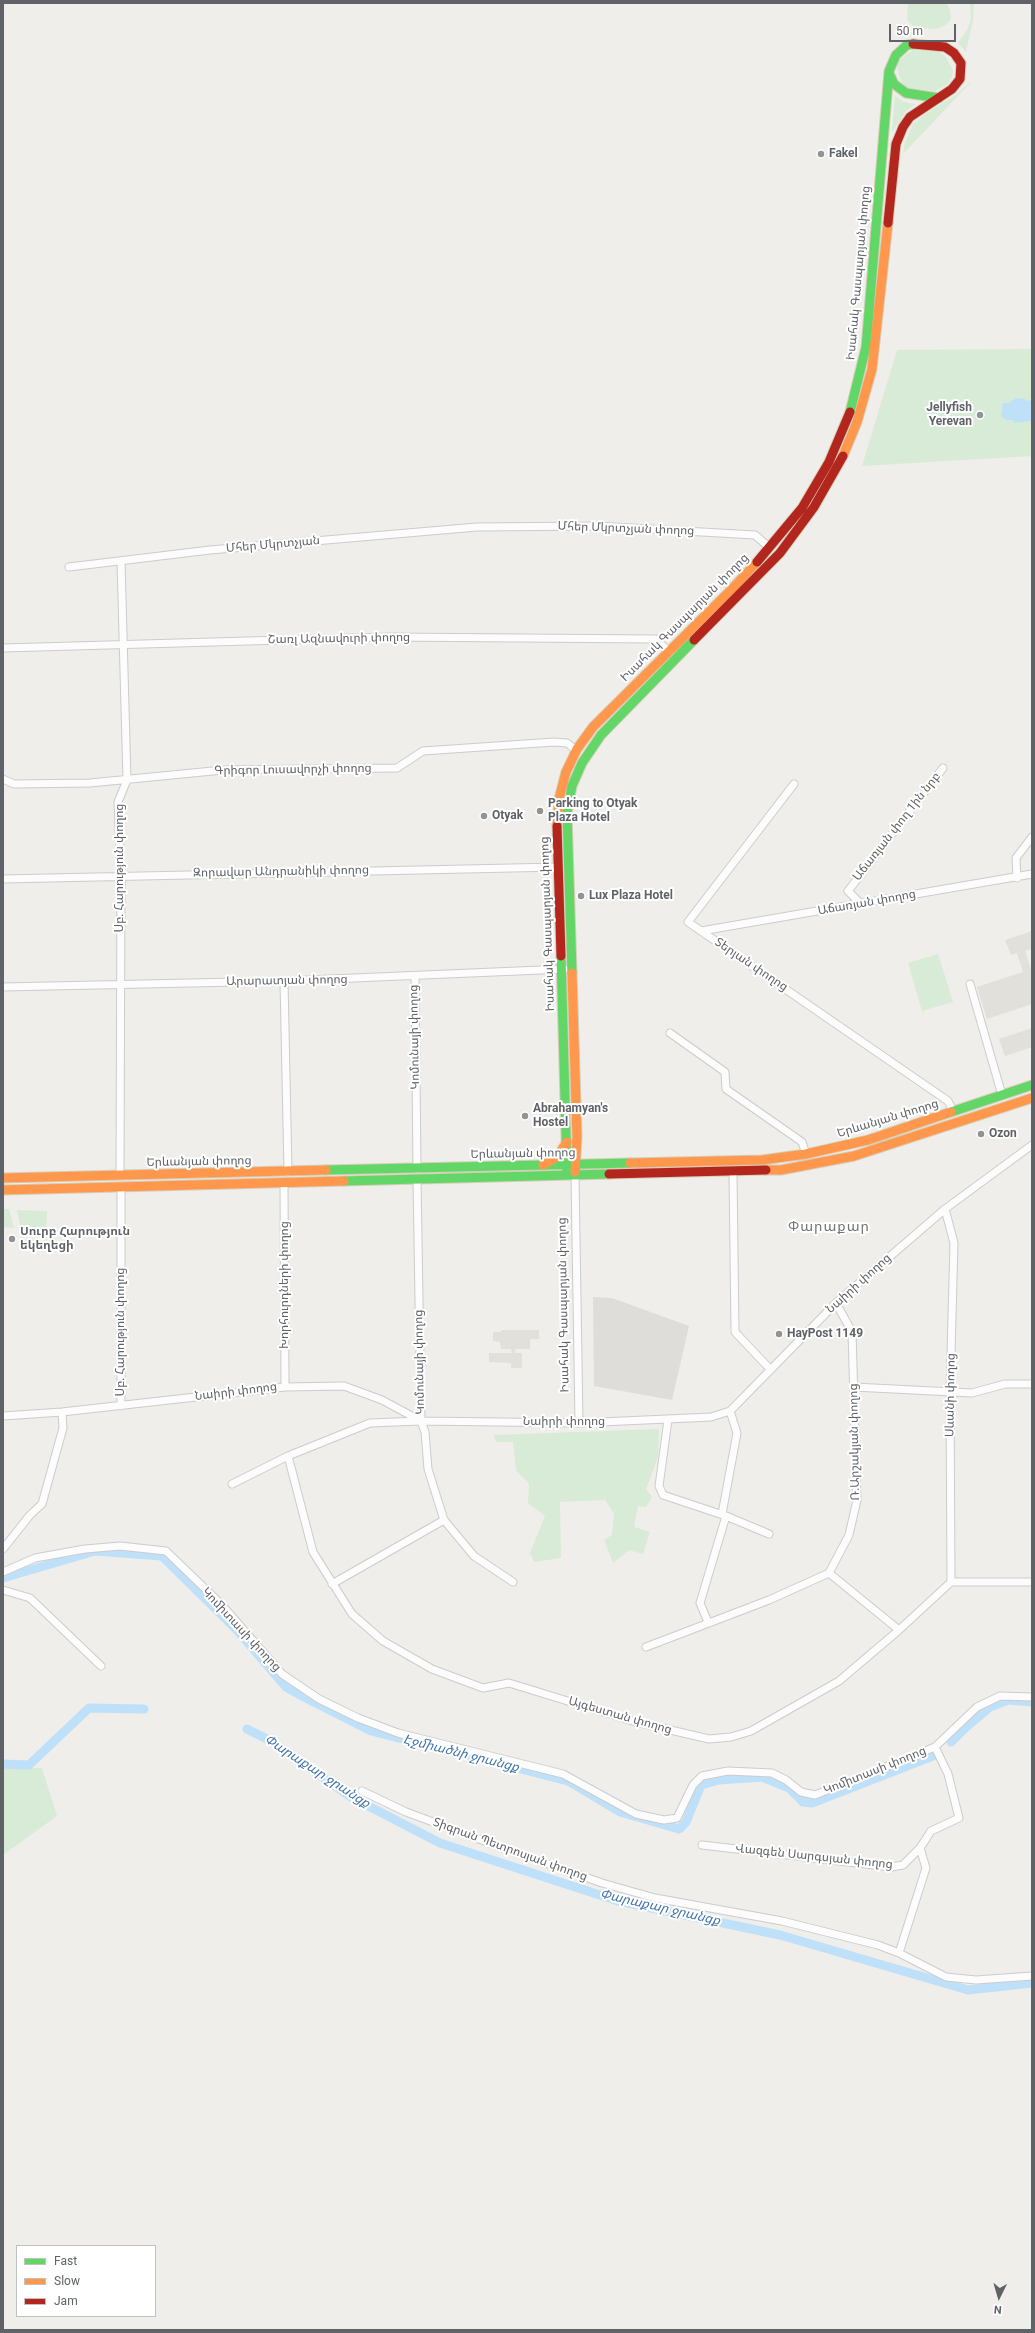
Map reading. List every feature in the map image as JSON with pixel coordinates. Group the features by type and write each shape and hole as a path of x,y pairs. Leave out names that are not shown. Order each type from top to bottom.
{"main road":[{"name":"Իսահակ Գասպարյան փողոց","path":"571,1165 567,1142 557,827 559,799 566,772 576,750 593,727 670,652 770,548 798,512 820,478 843,430 859,381 870,309 889,71 896,55 912,44 933,44 950,50 960,63 961,75 956,86 910,117 903,127 896,144 872,369 855,428 834,474 814,507 780,553 601,735 578,770 570,791 567,812 576,1130 571,1175"},
{"path":"889,71 894,84 902,91 914,96 939,98"},
{"name":"Երևանյան փողոց","path":"3,1178 762,1160 806,1154 868,1140 1032,1085"},
{"name":"Երևանյան փողոց","path":"3,1190 571,1175 732,1173 780,1170 854,1156 1032,1098"},
{"path":"540,1166 557,1157 567,1142"}],"street":[{"name":"Մհեր Մկրտչյան փողոց","path":"477,527 596,526 755,535 770,548"},
{"name":"Մհեր Մկրտչյան","path":"69,567 121,562 210,550 477,527"},
{"name":"Սբ. Հարություն փողոց","path":"120,1175 121,875 118,802 127,780 125,643 121,562"},
{"name":"Շառլ Ազնավուրի փողոց","path":"3,648 125,643 388,637 655,639 670,652"},
{"name":"Գրիգոր Լուսավորչի փողոց","path":"3,779 14,784 90,783 223,770 397,768 423,751 554,742 567,743 576,750"},
{"name":"Աճառյան փող 1ին նրբ","path":"861,904 848,891 943,768"},
{"name":"Տերյան փողոց","path":"794,784 688,922 948,1101 953,1111"},
{"path":"1017,878 1016,858 1032,837"},
{"name":"Զորավար Անդրանիկի փողոց","path":"3,879 121,875 558,867"},
{"name":"Աճառյան փողոց","path":"701,931 1017,878 1032,874"},
{"name":"Արարատյան փողոց","path":"3,987 414,977 572,969"},
{"name":"Կոմունայի փողոց","path":"414,977 417,1169"},
{"path":"284,981 288,1172"},
{"path":"970,984 1002,1095"},
{"path":"670,1033 725,1072 726,1089 802,1142 806,1154"},
{"name":"Նաիրի փողոց","path":"3,1416 122,1406 285,1386 344,1386 382,1400 421,1421 579,1423 711,1417 730,1411 836,1303 945,1209 1032,1145"},
{"path":"732,1173 735,1332 770,1369"},
{"name":"Իսահակ Գասպարյան փողոց","path":"571,1175 574,1187 579,1423"},
{"name":"Կոմունայի փողոց","path":"417,1179 421,1421 425,1432 428,1469 444,1520 474,1556 513,1582"},
{"name":"Խորհուրդների փողոց","path":"284,1182 285,1386"},
{"name":"Սբ. Հարություն փողոց","path":"121,1187 122,1406"},
{"name":"Սևանի փողոց","path":"945,1209 954,1243 950,1391 951,1582"},
{"name":"Ռ.Արշակյան փողոց","path":"829,1573 849,1535 857,1500 852,1332 836,1303"},
{"path":"854,1386 972,1393 1005,1384 1032,1384"},
{"path":"708,1622 700,1603 724,1515 738,1433 730,1411"},
{"path":"3,1548 30,1515 42,1504 63,1428 62,1412"},
{"path":"668,1420 659,1486 663,1495 724,1515 769,1534"},
{"path":"232,1484 288,1456 370,1422 421,1421"},
{"name":"Այգեստան փողոց","path":"288,1456 313,1552 352,1614 383,1641 432,1669 483,1688 510,1683 636,1722 710,1740 731,1737 751,1731 832,1685 899,1630 951,1582"},
{"path":"332,1584 444,1520"},
{"name":"Կոմիտասի փողոց","path":"3,1572 34,1558 85,1549 120,1546 166,1551 222,1605 282,1674 319,1699 358,1718 398,1733 563,1774 636,1814 664,1820 677,1818 693,1785 702,1776 728,1771 772,1773 786,1780 801,1792 815,1795 935,1747 977,1706 1000,1696 1032,1697"},
{"path":"646,1647 708,1622 769,1600 829,1573 899,1630"},
{"path":"951,1582 1032,1582"},
{"path":"3,1590 30,1598 101,1666"},
{"name":"Վազգեն Սարգսյան փողոց","path":"702,1845 891,1867 903,1865 920,1848 931,1831 959,1818 948,1774 935,1747"},
{"name":"Տիգրան Պետրոսյան փողոց","path":"362,1791 406,1812 602,1883 655,1898 782,1921 878,1945 899,1953 946,1978 976,1980 1032,1976"},
{"path":"899,1953 926,1868 920,1848"}],"shaded area":[{"path":"1032,931 1032,949 1025,951 1032,972 1032,1004 987,1019 977,987 1023,972 1017,953 1011,955 1005,940"},
{"path":"1032,1028 1032,1047 1005,1056 999,1039"},
{"path":"593,1297 612,1298 689,1326 672,1400 594,1386"},
{"path":"501,1330 539,1330 539,1339 530,1339 530,1349 515,1349 515,1353 522,1353 522,1368 511,1368 511,1363 489,1362 489,1353 512,1353 511,1349 501,1349 500,1342 493,1341 493,1332 501,1332"}],"green space":[{"path":"908,3 946,3 950,10 951,19 947,24 937,29 915,28 907,20"},
{"path":"970,3 974,3 973,20 966,52 958,43 967,30 971,19"},
{"path":"913,50 939,52 945,56 953,70 952,77 947,85 935,91 909,88 904,85 899,76 897,67 901,58"},
{"path":"969,83 903,154 905,142 913,124 928,112 956,95"},
{"path":"895,96 904,102 916,104 906,111 892,132"},
{"path":"1032,349 1032,456 862,466 897,350"},
{"path":"938,954 953,1002 922,1011 908,963"},
{"path":"3,1209 9,1209 14,1228 3,1227"},
{"path":"17,1210 47,1211 46,1229 32,1238 28,1233 21,1230"},
{"path":"659,1429 658,1457 646,1489 652,1497 646,1507 638,1506 634,1527 650,1532 643,1554 629,1550 613,1563 604,1540 612,1535 614,1514 605,1500 560,1502 561,1558 534,1562 530,1553 545,1516 528,1503 529,1484 516,1470 513,1442 496,1442 494,1435"},
{"path":"3,1768 42,1768 57,1816 3,1855"}],"water":[{"path":"1016,398 1025,399 1026,401 1032,400 1032,421 1014,423 1013,420 1006,420 1001,416 1003,403 1009,403"}],"waterway":[{"name":"Էջմիածնի ջրանցք","path":"3,1578 95,1551 162,1556 237,1630 286,1687 306,1698 371,1731 568,1781 620,1812 679,1829 686,1822 701,1785 719,1780 762,1777 789,1788 803,1802 812,1803 933,1756"},
{"name":"Էջմիածնի ջրանցք","path":"951,1742 990,1707 1008,1700 1032,1702"},
{"name":"Փարաքար ջրանցք","path":"3,1764 29,1765 89,1708 144,1709"},
{"name":"Փարաքար ջրանցք","path":"247,1729 271,1741 351,1797 440,1843 618,1901 780,1935 968,1990 1032,1983"}],"traffic: fast":[{"path":"850,412 866,347 889,71 896,55 907,45 913,44"},
{"path":"889,73 894,84 906,93 939,98"},
{"path":"572,973 567,813 572,786 582,763 601,735 694,640"},
{"path":"561,956 567,1172"},
{"path":"951,1112 1032,1085"},
{"path":"326,1170 630,1163"},
{"path":"344,1181 609,1174"}],"traffic: slow":[{"path":"843,456 857,422 872,369 888,223"},
{"path":"557,826 559,799 566,772 577,749 593,727 731,590 757,562"},
{"path":"572,973 577,1137 575,1172"},
{"path":"766,1170 781,1170 854,1156 1032,1098"},
{"path":"630,1163 762,1160 806,1154 868,1140 951,1112"},
{"path":"543,1165 557,1157 567,1142"},
{"path":"3,1178 326,1170"},
{"path":"3,1190 344,1181"}],"traffic: jam":[{"path":"888,223 896,144 903,127 910,117 952,89 960,79 961,63 954,53 945,47 913,44"},
{"path":"757,562 802,508 829,462 850,412"},
{"path":"694,640 780,553 814,507 843,456"},
{"path":"557,826 561,956"},
{"path":"609,1174 766,1170"}],"place":[{"name":"Fakel","path":"821,154"},
{"name":"Jellyfish Yerevan","path":"980,415"},
{"name":"Parking to Otyak Plaza Hotel","path":"540,811"},
{"name":"Otyak","path":"484,816"},
{"name":"Lux Plaza Hotel","path":"581,896"},
{"name":"Abrahamyan's Hostel","path":"525,1116"},
{"name":"Ozon","path":"981,1134"},
{"name":"Սուրբ Հարություն եկեղեցի","path":"12,1239"},
{"name":"HayPost 1149","path":"779,1334"}],"district":[{"name":"Փարաքար","path":"829,1227"}]}
